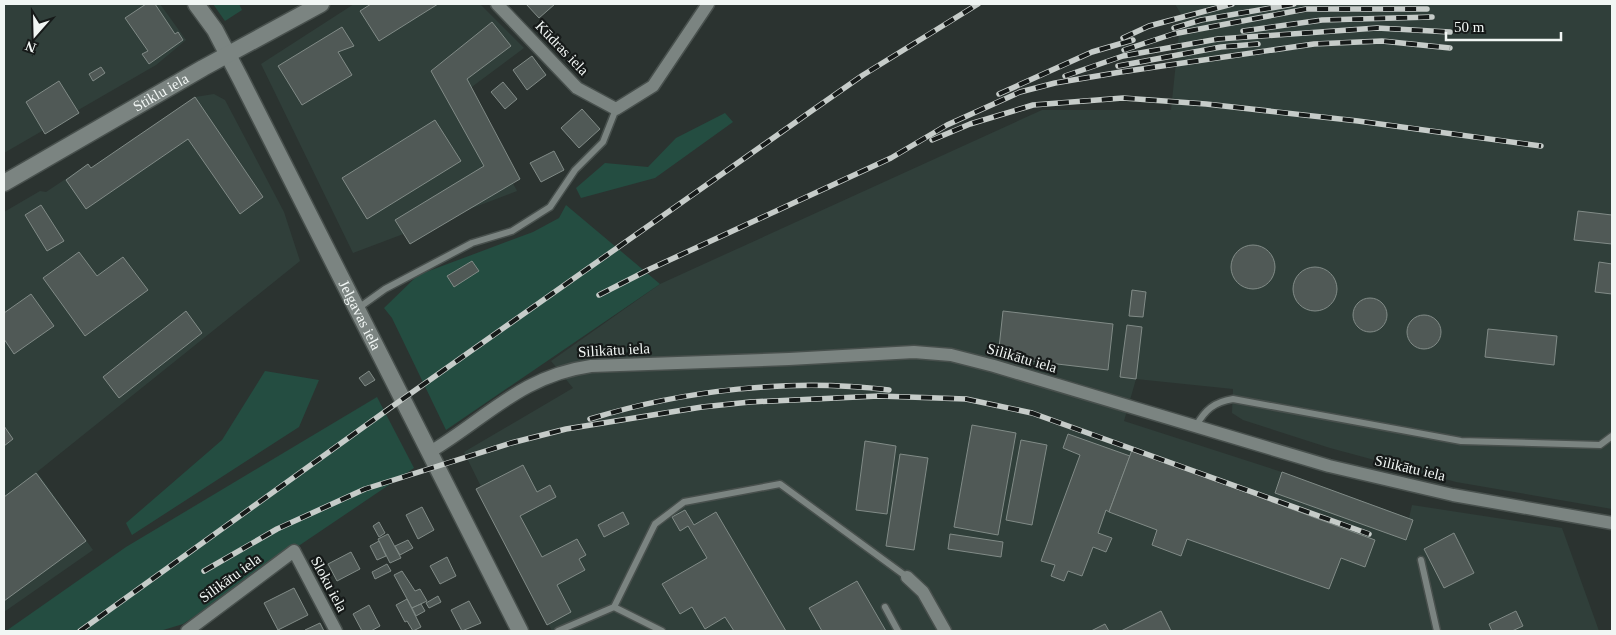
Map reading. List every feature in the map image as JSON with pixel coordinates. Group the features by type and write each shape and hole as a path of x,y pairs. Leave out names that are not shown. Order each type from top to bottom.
{"street":[{"name":"Jelgavas iela","path":"196,4 214,30 227,55 520,631"},
{"name":"Stiklu iela","path":"4,183 227,55 321,4"},
{"name":"Kūdras iela","path":"497,4 576,88 616,109"},
{"path":"616,109 653,86 708,4"},
{"name":"Silikātu iela","path":"430,452 513,394 542,378 567,369 591,366 789,359 914,352 951,355 1329,466 1398,482 1612,523"},
{"name":"Silikātu iela","path":"186,631 294,551"},
{"name":"Sloku iela","path":"294,551 336,631"},
{"path":"907,577 923,592 945,631"}],"lane":[{"path":"357,309 394,284 472,243 512,230 550,207 575,170 603,142 616,109"},
{"path":"1196,426 1204,413 1218,402 1233,399 1461,441 1600,445 1612,436"},
{"path":"558,631 614,607 655,524 684,502 780,484 907,577"},
{"path":"1421,560 1437,631"},
{"path":"614,607 662,631"},
{"path":"885,607 898,631"}],"shaded area":[{"path":"4,4 160,4 186,40 156,65 4,153"},
{"path":"354,4 480,4 524,48 465,92 517,191 353,253 261,64"},
{"path":"1175,4 1612,4 1612,509 1456,482 1330,448 1243,420 1232,413 1233,389 1136,379 1124,421 1282,472 1409,518 1412,505 1562,528 1599,631 552,631 464,452 573,388 551,361 660,284 1042,110 1171,110 1181,14"},
{"path":"214,94 225,100 284,212 300,261 37,472 93,550 4,612 4,212 40,191 46,192 88,164 91,168 195,97"}],"green space":[{"path":"213,4 239,4 242,10 225,21"},
{"path":"725,113 733,122 655,178 581,198 576,188 605,163 648,167 676,138"},
{"path":"566,205 660,284 446,430 392,318 384,308 418,275 533,232 559,218"},
{"path":"265,371 319,380 299,427 132,535 126,523 222,440"},
{"path":"377,397 414,468 183,624 160,631 6,631 126,547"}],"building":[{"path":"146,4 155,4 175,34 178,32 183,40 149,64 142,54 148,51 125,18"},
{"path":"371,4 438,4 379,41 360,11"},
{"path":"526,4 555,4 539,18"},
{"path":"492,22 511,46 467,79 520,179 410,244 395,220 484,166 431,71"},
{"path":"342,27 354,46 338,52 352,75 302,105 278,66"},
{"path":"532,56 546,75 527,90 513,70"},
{"path":"101,67 105,73 93,81 89,74"},
{"path":"59,81 79,113 45,134 26,102"},
{"path":"503,82 517,99 505,109 491,92"},
{"path":"195,97 263,197 240,214 188,139 86,209 66,180 88,164 91,168"},
{"path":"582,109 600,129 579,148 561,128"},
{"path":"435,120 461,161 367,219 342,178"},
{"path":"554,151 564,170 541,182 530,163"},
{"path":"41,205 64,241 47,251 25,215"},
{"path":"1578,211 1612,215 1612,244 1574,240"},
{"path":"1253,245 1265,249 1271,255 1275,267 1271,279 1265,285 1253,289 1241,285 1235,279 1231,267 1235,255 1241,249"},
{"path":"79,252 97,276 123,257 148,290 85,336 43,278"},
{"path":"472,261 479,271 454,287 447,276"},
{"path":"1599,262 1612,264 1612,294 1595,292"},
{"path":"1315,267 1327,271 1333,277 1337,289 1333,301 1327,307 1315,311 1303,307 1297,301 1293,289 1297,277 1303,271"},
{"path":"1132,290 1146,292 1143,317 1129,316"},
{"path":"31,294 54,326 14,354 4,339 4,313"},
{"path":"1370,298 1377,299 1382,303 1386,308 1386,322 1382,327 1377,331 1370,332 1363,331 1358,327 1354,322 1353,315 1354,308 1358,303 1363,299"},
{"path":"186,311 202,333 119,398 103,377"},
{"path":"1003,311 1113,324 1108,370 998,357"},
{"path":"1424,315 1431,316 1436,320 1440,325 1440,339 1436,344 1431,348 1424,349 1417,348 1412,344 1408,339 1407,332 1408,325 1412,320 1417,316"},
{"path":"1127,325 1142,327 1136,379 1120,377"},
{"path":"1488,329 1557,336 1554,365 1485,357"},
{"path":"369,371 375,380 365,386 359,378"},
{"path":"972,425 1016,433 998,535 954,527"},
{"path":"4,426 13,439 4,446"},
{"path":"1068,434 1130,456 1109,512 1106,510 1098,533 1112,538 1106,552 1093,547 1082,576 1068,571 1064,581 1051,576 1055,565 1041,561 1080,455 1063,448"},
{"path":"1021,440 1047,445 1032,525 1006,520"},
{"path":"865,441 896,446 887,514 856,510"},
{"path":"1132,450 1375,540 1365,567 1341,558 1329,589 1187,539 1181,556 1152,545 1157,530 1109,512"},
{"path":"900,454 928,458 914,550 886,546"},
{"path":"523,465 537,492 550,485 556,497 520,516 542,557 577,539 586,555 579,559 585,570 557,585 571,612 547,625 476,489"},
{"path":"1282,472 1413,520 1406,540 1275,493"},
{"path":"36,473 86,541 4,601 4,497"},
{"path":"422,507 434,530 418,539 406,515"},
{"path":"685,510 694,525 716,512 786,631 734,631 725,617 705,629 692,607 680,614 662,584 707,558 688,526 680,531 672,517"},
{"path":"623,512 629,524 604,537 598,525"},
{"path":"379,522 385,533 379,537 373,526"},
{"path":"1454,533 1474,573 1444,588 1424,549"},
{"path":"388,534 401,558 390,563 378,539"},
{"path":"950,534 1003,542 1001,557 948,549"},
{"path":"408,540 413,548 400,555 395,546"},
{"path":"379,541 386,556 377,560 370,546"},
{"path":"351,552 360,569 337,581 328,564"},
{"path":"447,557 456,576 440,584 430,566"},
{"path":"387,564 391,571 375,579 372,572"},
{"path":"402,571 415,591 420,589 427,601 412,608 394,575"},
{"path":"857,581 886,631 822,631 809,608"},
{"path":"294,588 308,615 278,630 264,603"},
{"path":"438,596 441,602 429,608 426,603"},
{"path":"407,599 421,627 413,631 407,621 405,622 396,605"},
{"path":"469,601 481,623 462,631 451,610"},
{"path":"421,604 425,611 416,616 412,608"},
{"path":"369,605 380,626 371,631 362,631 353,614"},
{"path":"1161,611 1171,631 1121,631"},
{"path":"1516,611 1523,626 1512,631 1492,631 1489,624"},
{"path":"320,623 324,631 305,631 305,630"},
{"path":"1105,624 1109,631 1091,631"}],"railway":[{"path":"80,631 390,408 810,112 863,75 978,4"},
{"path":"1123,38 1149,26 1232,4"},
{"path":"1174,28 1201,20 1294,4"},
{"path":"1124,50 1173,34 1306,9 1427,9"},
{"path":"1243,31 1322,20 1432,17"},
{"path":"1065,76 1123,56 1218,39 1377,28 1450,32"},
{"path":"999,94 1092,52 1133,40"},
{"path":"599,295 650,269 891,158 947,125 1020,92 1055,83 1121,72 1314,44 1382,41 1450,48"},
{"path":"1118,66 1221,47 1258,44"},
{"path":"932,140 970,124 1033,105 1123,98 1206,104 1358,121 1541,146"},
{"path":"590,419 663,401 738,389 814,385 889,390"},
{"path":"204,571 277,529 365,489 511,443 566,429 702,407 750,402 879,396 966,399 1032,413 1369,534"}]}
